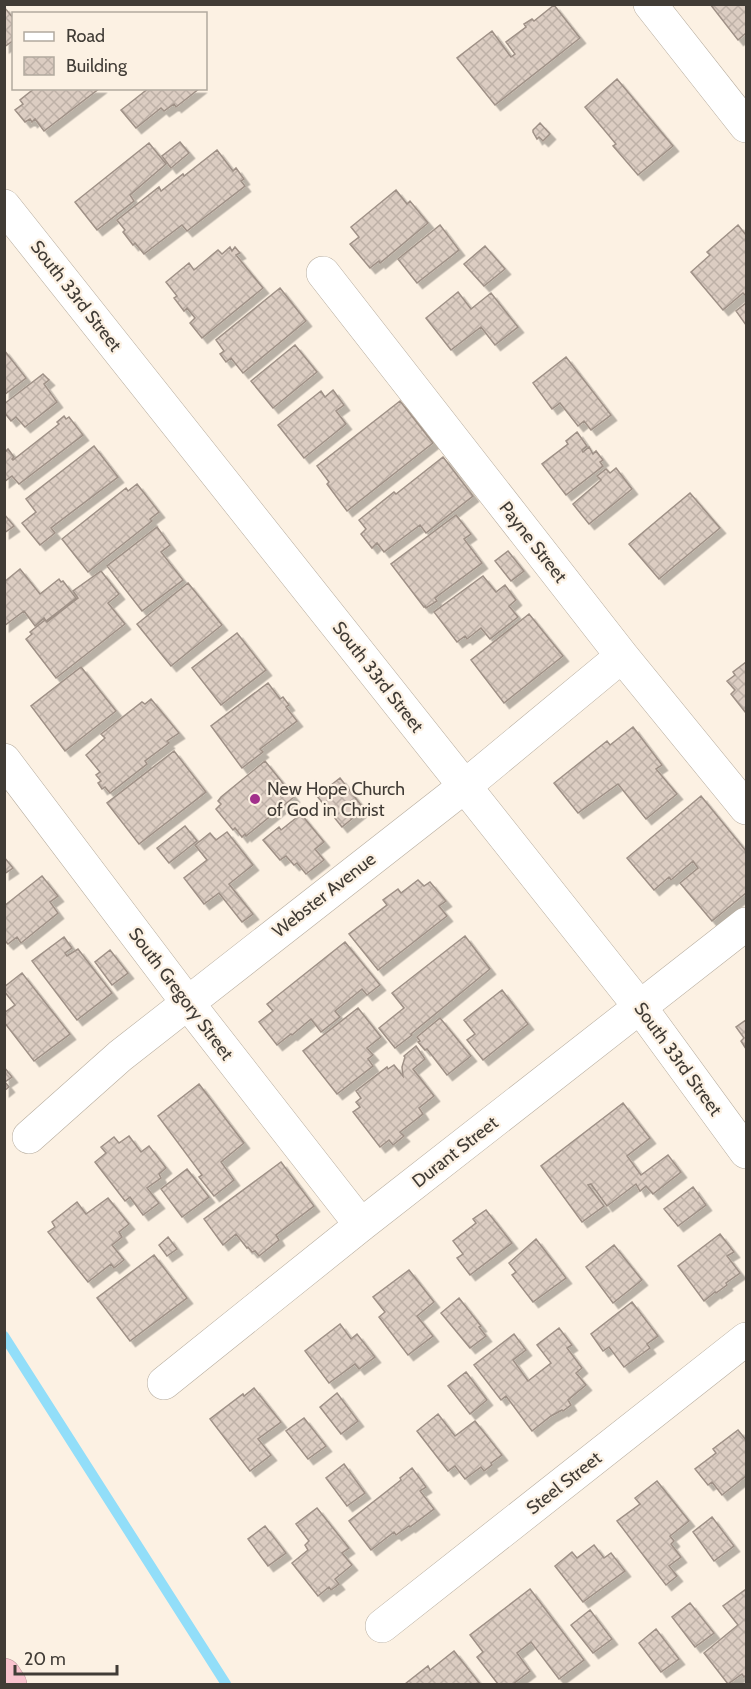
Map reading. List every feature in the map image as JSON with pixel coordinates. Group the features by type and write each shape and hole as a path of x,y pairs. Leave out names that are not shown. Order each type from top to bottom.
{"highway":[{"path":"4,1675 10,1684"}],"street":[{"path":"650,4 747,126"},
{"name":"South 33rd Street","path":"4,206 640,1007 747,1152"},
{"name":"Payne Street","path":"323,273 622,657 747,808"},
{"name":"Webster Avenue","path":"29,1137 120,1056 465,786 622,657"},
{"name":"South Gregory Street","path":"4,760 187,1002 361,1225"},
{"name":"Durant Street","path":"164,1383 361,1225 747,924"},
{"name":"Steel Street","path":"382,1626 747,1339"}],"building":[{"path":"710,4 746,4 746,33 738,40"},
{"path":"554,5 580,38 495,105 457,58 492,31 511,57 515,54 506,42 526,27 524,24 532,19 534,21"},
{"path":"4,7 12,17 12,41 4,47"},
{"path":"617,79 673,146 638,175 613,146 616,144 585,107"},
{"path":"32,90 97,90 44,131 35,119 32,122 30,119 25,122 15,110 23,104 20,100"},
{"path":"146,90 197,90 176,107 174,104 164,111 161,108 136,128 121,110"},
{"path":"540,123 550,134 543,141 539,137 537,139 533,132"},
{"path":"180,142 189,153 171,168 162,156"},
{"path":"149,143 166,164 130,195 134,201 97,230 75,202"},
{"path":"217,150 233,171 236,168 244,179 241,181 245,186 187,231 182,225 144,254 135,243 133,245 117,220 159,187 161,191"},
{"path":"396,190 407,204 410,201 428,223 380,263 379,261 370,268 350,244 359,237 351,227"},
{"path":"440,225 459,250 417,283 398,259"},
{"path":"738,225 746,235 746,296 743,293 723,310 691,272 710,255 707,252"},
{"path":"485,246 505,269 484,286 464,264"},
{"path":"230,247 232,251 235,247 240,253 236,255 263,288 202,338 190,323 195,318 187,308 184,311 174,298 177,296 166,282 189,263 194,270 218,250 222,254"},
{"path":"280,288 306,321 243,373 231,358 226,362 220,354 224,351 216,340"},
{"path":"458,292 471,309 491,293 518,327 495,345 481,327 451,350 426,318"},
{"path":"746,303 746,325 736,311"},
{"path":"295,345 317,372 273,408 251,381"},
{"path":"4,350 26,378 4,395"},
{"path":"566,357 611,415 591,430 584,421 578,426 560,403 552,409 533,383"},
{"path":"43,374 49,380 44,384 57,402 25,427 16,417 11,421 4,412 4,404"},
{"path":"333,390 344,405 336,411 346,424 304,458 278,425 321,391 325,397"},
{"path":"400,401 433,443 347,511 317,466"},
{"path":"64,416 66,419 69,417 83,435 19,484 12,476 4,482 4,450 8,449 14,457 13,460 59,424 57,422"},
{"path":"577,432 587,446 582,450 583,452 589,447 593,454 596,451 603,460 600,462 603,466 566,495 542,464 568,444 566,441"},
{"path":"94,446 118,477 51,528 55,533 40,545 22,523 36,512 26,499"},
{"path":"443,457 473,496 426,533 420,525 384,552 377,543 372,548 361,534 366,529 359,520"},
{"path":"616,468 632,489 589,524 573,504 601,480 597,476 606,469 610,473"},
{"path":"137,484 159,512 150,519 152,521 88,572 62,539 126,488 128,491"},
{"path":"690,493 720,528 659,579 629,544"},
{"path":"4,514 14,526 4,533"},
{"path":"456,515 471,534 464,539 482,563 435,598 437,601 426,608 391,564"},
{"path":"157,527 170,545 161,552 183,580 142,611 107,566"},
{"path":"508,551 524,571 511,581 495,561"},
{"path":"20,569 40,594 59,579 76,598 46,621 44,618 35,626 24,611 4,626 4,582"},
{"path":"101,571 119,594 108,603 125,624 56,678 26,639 32,634 30,632 45,620 47,622 78,598 73,591"},
{"path":"483,576 496,592 505,585 516,600 509,606 518,617 490,639 481,628 467,639 465,636 457,642 434,612"},
{"path":"188,583 222,625 171,666 137,624"},
{"path":"529,614 563,656 504,703 471,660"},
{"path":"237,633 266,670 221,705 192,668"},
{"path":"746,662 746,713 731,694 735,690 727,681 735,675 733,672"},
{"path":"81,667 116,711 65,751 31,706"},
{"path":"268,683 280,699 283,697 289,705 286,707 297,721 260,749 263,752 242,768 211,726"},
{"path":"151,699 179,733 145,761 147,764 110,793 105,787 102,789 98,783 101,781 96,775 100,772 86,755 105,738 101,734 142,702 145,704"},
{"path":"633,727 662,765 656,769 677,794 646,819 618,784 578,813 554,783 607,741 610,745"},
{"path":"174,751 206,792 139,844 107,803"},
{"name":"New Hope Church of God in Christ","path":"265,761 294,797 242,837 235,828 233,830 216,809 221,804 218,801"},
{"path":"340,778 364,809 342,827 317,796"},
{"path":"701,796 746,851 746,893 712,921 680,883 698,868 693,861 671,880 669,877 654,890 627,858"},
{"path":"301,814 324,842 315,849 324,860 306,874 297,863 294,865 286,856 280,860 263,840 279,827 281,830"},
{"path":"185,826 197,841 169,863 157,848"},
{"path":"227,832 253,865 229,884 253,914 242,922 219,893 204,904 184,878 207,860 195,845 210,833 216,840"},
{"path":"4,857 13,868 4,874"},
{"path":"42,876 58,896 50,902 58,913 21,943 17,937 8,944 4,940 4,906"},
{"path":"418,880 424,886 430,882 446,901 439,906 447,916 378,970 349,934 387,905 383,900 398,889 401,893"},
{"path":"465,936 490,969 395,1048 379,1028 404,1008 392,993"},
{"path":"64,937 72,948 65,953 67,956 78,949 112,993 77,1020 32,961"},
{"path":"345,942 380,985 367,995 362,989 335,1011 340,1017 321,1032 311,1019 277,1045 259,1022 273,1011 267,1004"},
{"path":"110,950 128,973 112,985 95,962"},
{"path":"22,973 70,1034 34,1061 4,1022 4,1013 15,1005 4,991 4,987"},
{"path":"502,990 528,1024 483,1060 467,1040 475,1034 464,1020"},
{"path":"358,1008 381,1037 367,1048 373,1055 368,1059 373,1066 337,1094 303,1051"},
{"path":"440,1018 471,1056 447,1075 427,1049 425,1050 418,1042 420,1041 417,1037"},
{"path":"746,1020 746,1049 741,1041 744,1038 736,1027"},
{"path":"416,1046 425,1059 413,1069 434,1096 419,1108 423,1114 400,1132 404,1136 393,1145 389,1140 380,1147 353,1112 360,1107 356,1102 361,1098 356,1091 387,1067 388,1069 394,1065 403,1076 404,1056"},
{"path":"4,1067 12,1077 5,1082 9,1087 4,1091"},
{"path":"199,1084 244,1143 221,1162 234,1180 214,1196 199,1177 202,1175 158,1116"},
{"path":"623,1103 650,1138 627,1156 641,1175 668,1155 681,1172 653,1194 646,1186 640,1191 636,1184 607,1206 591,1184 588,1185 604,1206 582,1222 541,1166"},
{"path":"129,1136 141,1152 149,1146 166,1168 159,1174 161,1178 147,1188 159,1203 143,1215 130,1197 125,1201 95,1162 106,1153 101,1147 114,1137 119,1143"},
{"path":"281,1162 314,1206 276,1235 279,1240 259,1256 255,1251 252,1252 247,1248 236,1234 223,1245 204,1219"},
{"path":"187,1169 209,1197 182,1217 161,1189"},
{"path":"693,1187 706,1205 678,1226 664,1209"},
{"path":"108,1198 129,1224 119,1232 122,1237 112,1245 124,1260 114,1268 111,1264 88,1282 48,1232 55,1227 52,1222 77,1202 86,1214"},
{"path":"486,1210 512,1243 470,1275 457,1258 463,1254 453,1241 476,1223 473,1219"},
{"path":"720,1234 734,1252 727,1256 740,1273 704,1301 678,1266"},
{"path":"168,1237 177,1249 167,1256 159,1245"},
{"path":"536,1239 566,1278 533,1302 512,1275 516,1272 509,1263"},
{"path":"614,1245 642,1280 613,1303 586,1267"},
{"path":"154,1255 187,1298 130,1341 97,1298"},
{"path":"409,1270 434,1302 417,1316 433,1336 408,1355 379,1317 385,1312 373,1297"},
{"path":"459,1298 486,1336 470,1348 441,1313"},
{"path":"632,1302 658,1336 647,1344 650,1348 624,1367 609,1347 603,1351 591,1334"},
{"path":"340,1324 351,1339 357,1334 375,1357 359,1369 355,1364 329,1383 305,1351"},
{"path":"559,1328 572,1345 567,1348 582,1368 576,1373 586,1385 568,1400 571,1405 551,1416 532,1431 506,1396 501,1400 474,1365 514,1334 526,1350 513,1360 528,1381 551,1363 537,1345"},
{"path":"466,1372 487,1400 470,1414 448,1386"},
{"path":"254,1388 281,1422 258,1439 271,1455 250,1471 210,1419"},
{"path":"337,1393 358,1421 341,1434 320,1407"},
{"path":"438,1414 455,1436 475,1421 502,1455 484,1471 481,1467 465,1479 455,1466 448,1471 417,1431"},
{"path":"304,1418 326,1446 308,1459 286,1431"},
{"path":"738,1430 746,1440 746,1476 722,1495 712,1482 708,1485 695,1469 716,1453 713,1449"},
{"path":"344,1464 365,1493 347,1506 326,1478"},
{"path":"412,1468 426,1487 420,1491 434,1509 410,1527 396,1535 394,1532 371,1550 349,1521 401,1480 400,1478"},
{"path":"657,1481 689,1521 670,1536 674,1541 671,1544 681,1557 669,1566 677,1576 666,1585 617,1521 640,1504 635,1498"},
{"path":"317,1508 349,1548 342,1553 352,1565 335,1579 339,1584 331,1590 329,1587 318,1596 292,1563 308,1550 305,1545 309,1541 296,1524"},
{"path":"712,1517 734,1546 714,1561 693,1532"},
{"path":"265,1526 286,1553 268,1566 248,1539"},
{"path":"594,1545 604,1558 611,1553 625,1571 583,1602 555,1566 572,1552 577,1558"},
{"path":"530,1589 584,1660 559,1679 531,1642 517,1653 530,1671 513,1684 498,1684 477,1657 483,1652 470,1635"},
{"path":"745,1590 746,1675 744,1677 742,1674 728,1684 704,1653 738,1625 723,1606"},
{"path":"690,1603 714,1633 695,1647 672,1617"},
{"path":"590,1610 612,1639 593,1653 571,1625"},
{"path":"656,1629 679,1659 661,1672 639,1643"},
{"path":"454,1651 480,1684 405,1684 428,1666 430,1670"}],"waterway":[{"path":"4,1336 226,1684"}],"place":[{"name":"New Hope Church of God in Christ","path":"255,799"}]}
